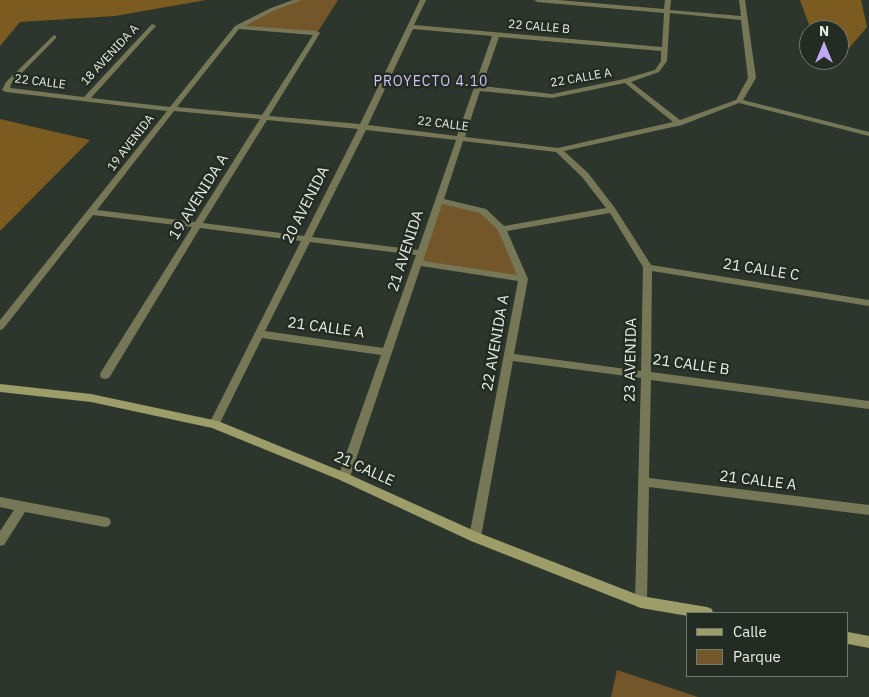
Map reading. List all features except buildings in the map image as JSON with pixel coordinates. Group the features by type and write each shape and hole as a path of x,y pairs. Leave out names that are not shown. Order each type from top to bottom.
{"street":[{"name":"19 AVENIDA","path":"0,326 237,27 273,9 300,0"},
{"name":"20 AVENIDA","path":"214,424 363,127 424,0"},
{"path":"536,0 594,3 744,18"},
{"path":"665,49 669,12 668,0"},
{"path":"742,0 752,78 739,101 869,134"},
{"name":"18 AVENIDA A","path":"84,100 153,26"},
{"name":"19 AVENIDA A","path":"105,375 317,33 237,27"},
{"name":"22 CALLE B","path":"411,27 665,49"},
{"name":"21 AVENIDA","path":"344,477 496,35"},
{"name":"22 CALLE","path":"54,37 8,83 6,90 84,100 363,127 558,150 679,123 739,101"},
{"name":"22 CALLE A","path":"477,88 552,96 626,82 657,71 664,61 665,49"},
{"path":"626,82 679,123"},
{"path":"558,150 585,176 612,210 648,267"},
{"name":"22 AVENIDA A","path":"438,200 483,211 502,229 523,279 475,537"},
{"path":"502,229 612,210"},
{"path":"91,212 421,253"},
{"path":"417,263 523,279"},
{"name":"21 CALLE C","path":"648,267 869,303"},
{"name":"23 AVENIDA","path":"641,602 648,267"},
{"name":"21 CALLE A","path":"260,334 387,352"},
{"name":"21 CALLE B","path":"508,357 869,405"},
{"name":"21 CALLE","path":"0,388 91,398 214,424 344,477 475,537 641,602 700,612"},
{"name":"21 CALLE A","path":"644,482 869,510"},
{"path":"0,502 105,522"},
{"path":"0,541 22,507"},
{"path":"849,638 869,642"}],"green space":[{"path":"299,0 338,0 317,33 237,27 273,9"},
{"path":"438,200 483,211 502,229 523,279 417,263"},
{"path":"617,670 698,697 611,697"}],"shaded area":[{"path":"0,0 206,0 115,16 20,22 0,46"},
{"path":"800,0 861,0 867,27 849,48 849,20 807,20"},
{"path":"0,119 90,140 0,231"}],"district":[{"name":"PROYECTO 4.10","path":"431,82"}]}
